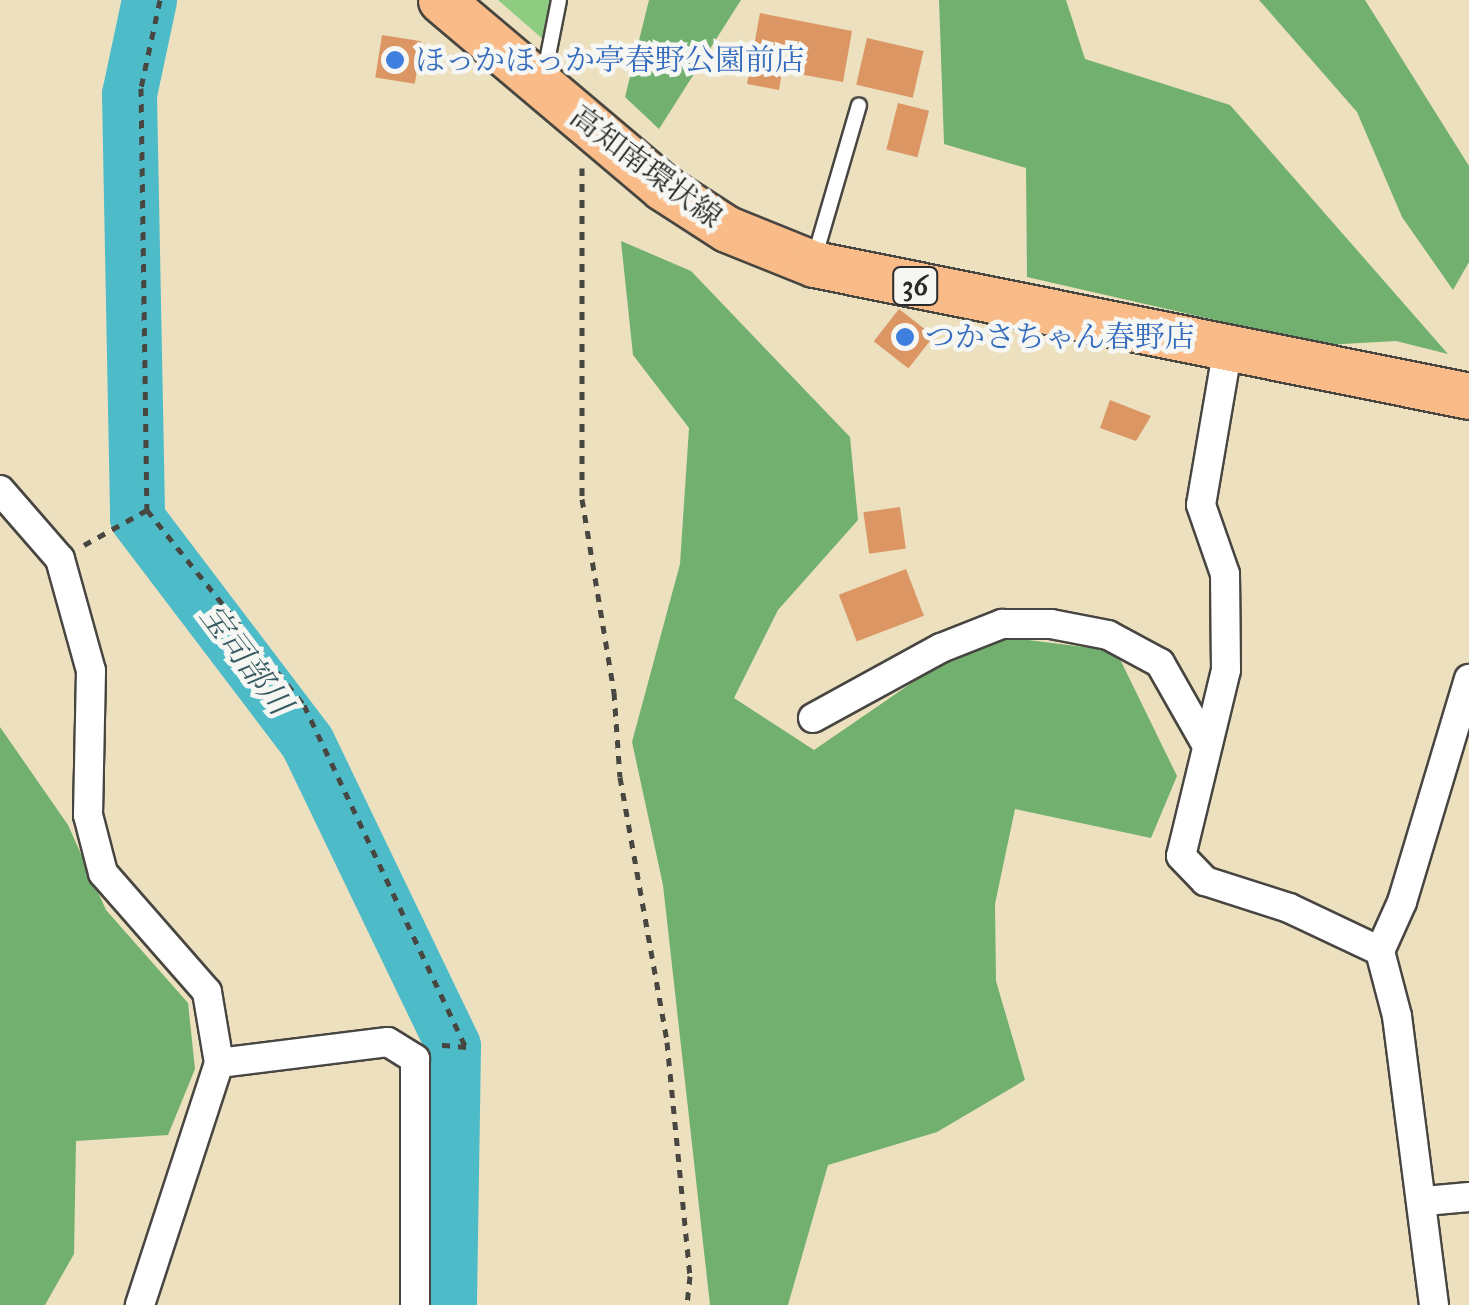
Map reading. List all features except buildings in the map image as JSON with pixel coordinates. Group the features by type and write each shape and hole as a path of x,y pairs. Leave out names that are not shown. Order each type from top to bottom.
{"main road":[{"name":"高知南環状線","path":"441,0 662,187 727,228 814,264 1469,396"}],"street":[{"path":"1228,347 1201,506 1225,574 1226,670 1180,856 1206,881 1289,908 1380,951"},
{"path":"0,490 60,559 91,671 88,815 103,873 207,992 219,1063 140,1305"},
{"path":"813,718 956,642 1002,624 1052,624 1108,635 1160,663 1206,744"},
{"path":"1434,1305 1425,1201 1397,1016 1380,951 1402,902 1469,679"},
{"path":"219,1063 388,1042 415,1059 415,1305"},
{"path":"1425,1201 1469,1197"}],"lane":[{"path":"542,86 559,0"},
{"path":"814,264 860,105"}],"path":[{"path":"160,0 140,88 147,510 304,706 466,1047 439,1045 439,1065"},
{"path":"582,120 582,499 614,692 620,777 667,1042 690,1276 687,1305"},
{"path":"60,559 147,510"}],"green space":[{"path":"498,0 560,0 544,40"},
{"path":"649,0 741,0 659,129 625,97"},
{"path":"939,0 1066,0 1085,59 1230,105 1448,354 1396,341 1324,345 1027,277 1026,168 944,144"},
{"path":"1259,0 1365,0 1469,166 1469,262 1453,290 1402,217 1357,112"},
{"path":"621,241 691,271 850,437 858,520 778,610 734,698 814,750 916,680 997,636 1116,651 1177,776 1151,838 1015,809 995,904 996,981 1025,1080 937,1132 828,1165 788,1305 710,1305 663,885 632,742 680,564 689,428 633,355"},
{"path":"0,727 68,825 106,910 188,1003 195,1069 168,1135 76,1141 74,1254 45,1305 0,1305"}],"waterway":[{"name":"宝司部川","path":"149,0 129,94 137,518 307,742 453,1046 449,1305"}],"place":[{"name":"ほっかほっか亭春野公園前店","path":"395,60"},
{"name":"つかさちゃん春野店","path":"905,337"}]}
